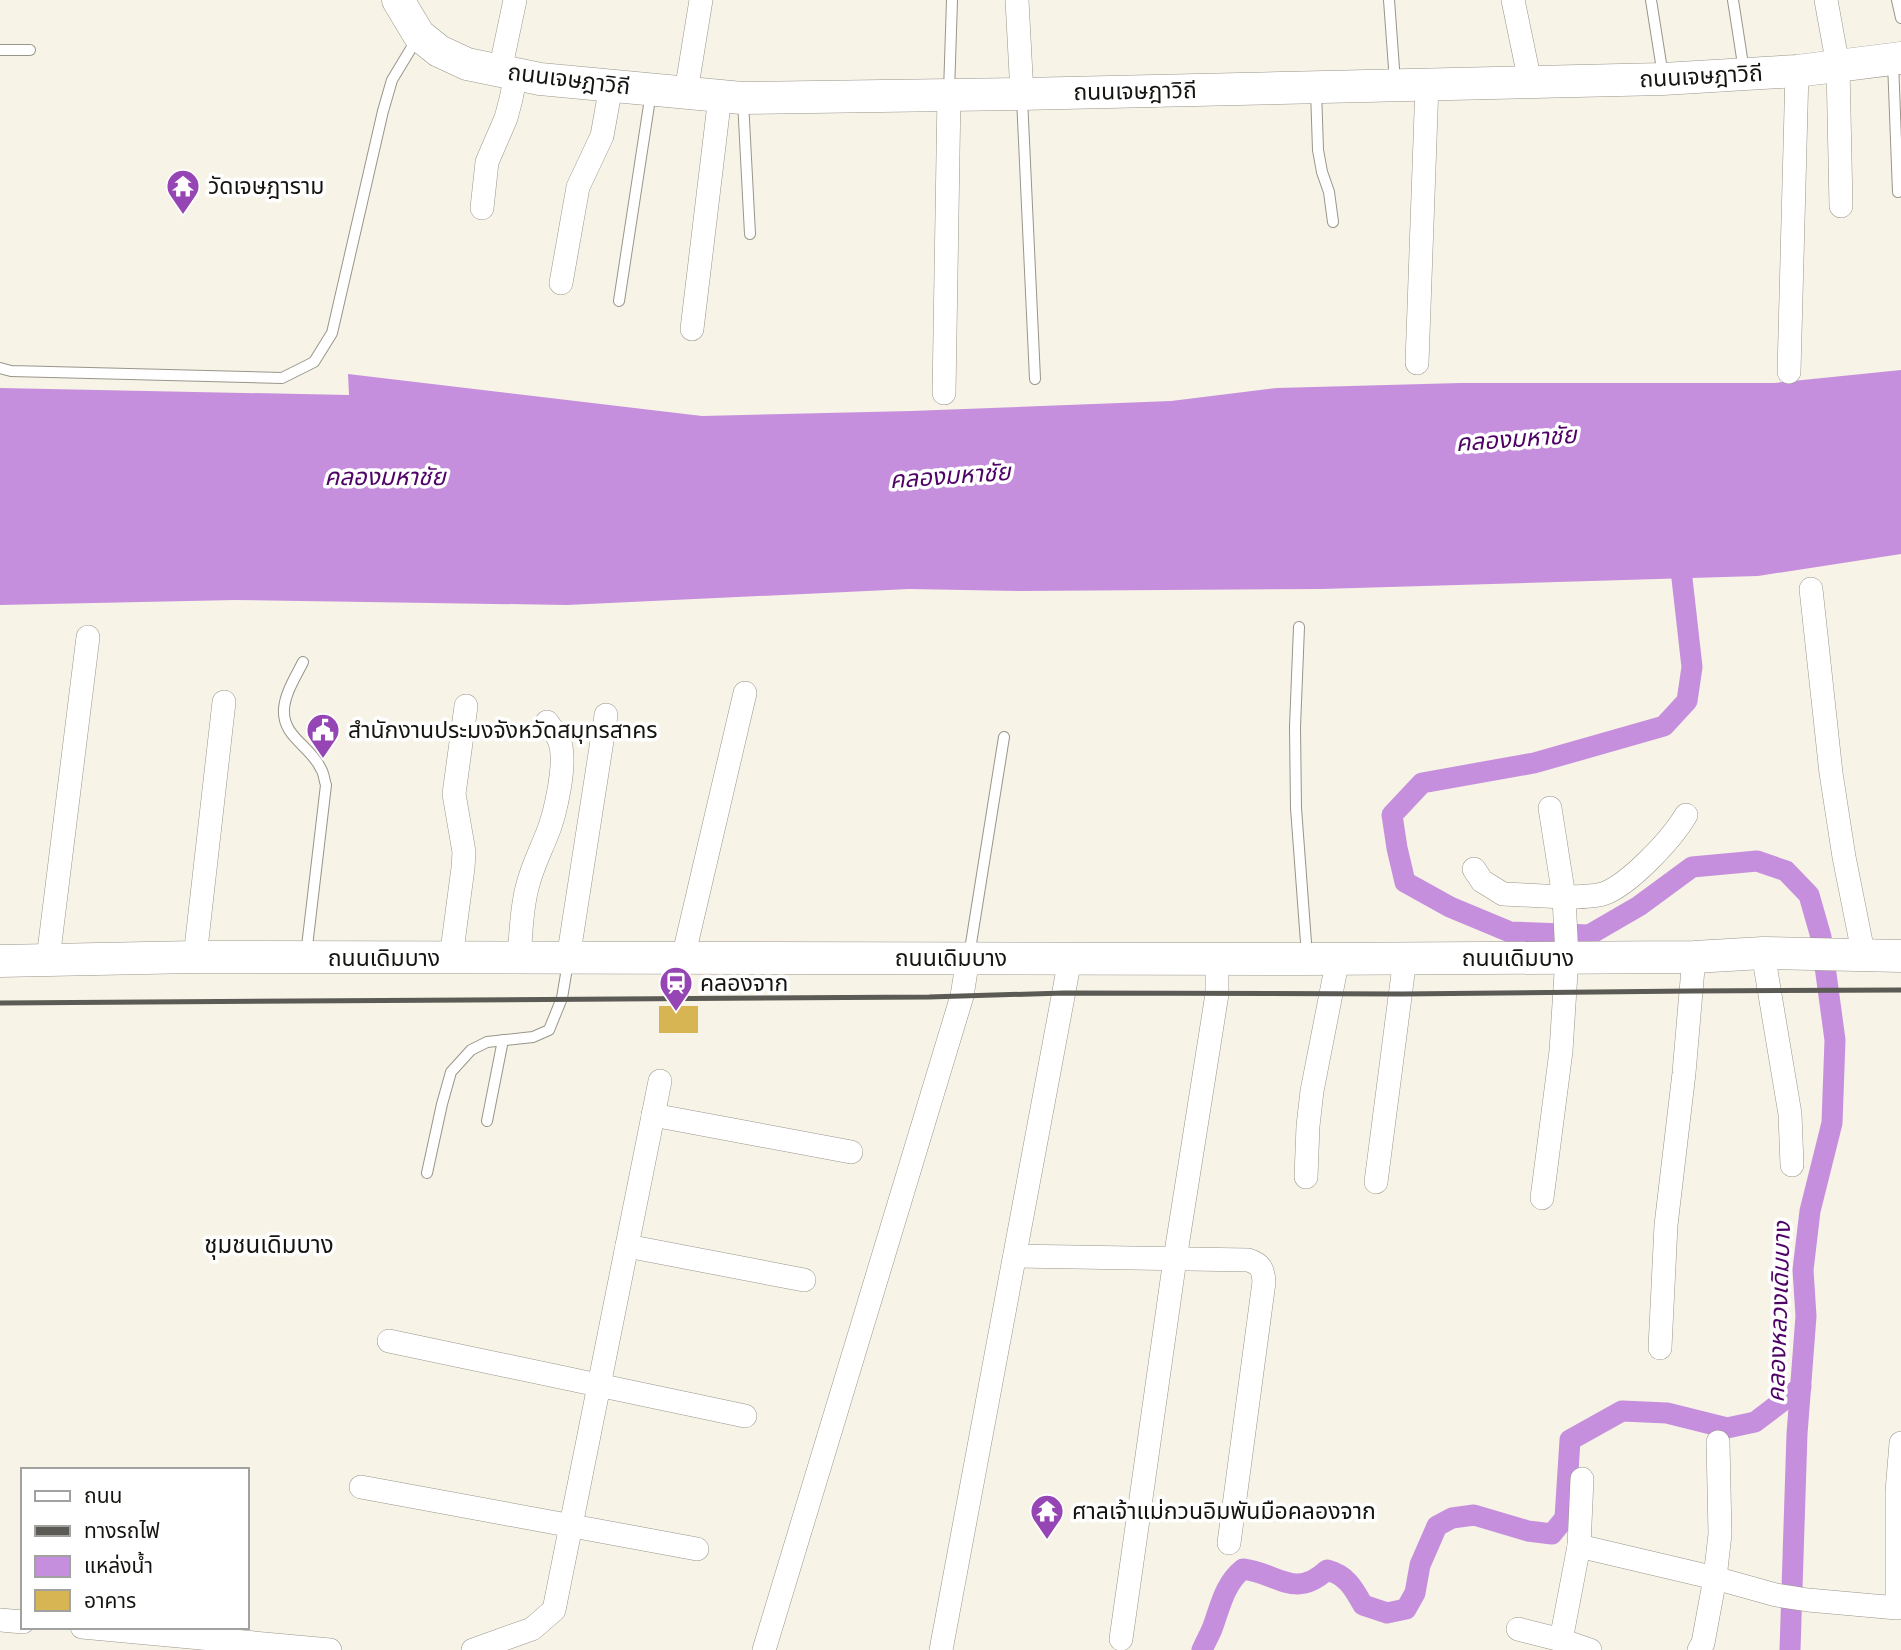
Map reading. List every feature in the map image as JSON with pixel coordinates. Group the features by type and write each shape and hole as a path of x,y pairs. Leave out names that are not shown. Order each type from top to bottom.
{"street":[{"name":"ถนนเจษฎาวิถี","path":"398,0 419,35 439,51 467,64 540,79 731,97 1022,94 1663,79 1797,71 1897,59"},
{"path":"482,208 487,162 512,99 508,73 515,0"},
{"path":"686,92 701,0"},
{"path":"1017,0 1022,94"},
{"path":"1513,0 1530,82"},
{"path":"1826,0 1838,66 1841,206"},
{"path":"1789,372 1797,71"},
{"path":"1417,362 1427,84"},
{"path":"561,283 578,187 602,136 611,86"},
{"path":"944,393 949,95"},
{"path":"692,329 731,97"},
{"path":"1811,589 1831,773 1863,957"},
{"path":"48,959 88,637"},
{"path":"683,958 745,693"},
{"path":"195,957 224,702"},
{"path":"451,958 464,852 454,794 466,706"},
{"path":"568,959 607,715"},
{"path":"519,958 527,887 536,858 547,836 562,772 559,740 547,722"},
{"path":"1542,1198 1561,1051 1567,956 1564,898 1550,808"},
{"path":"1474,869 1482,881 1503,894 1564,898 1604,893 1624,882 1653,855 1678,829 1686,815"},
{"path":"1763,953 1790,1114 1792,1165"},
{"name":"ถนนเดิมบาง","path":"0,961 195,957 1322,959 1694,957 1763,953 1901,956"},
{"path":"1660,1348 1666,1225 1684,1073 1694,957"},
{"path":"764,1650 962,996 968,958"},
{"path":"1376,1182 1405,958"},
{"path":"941,1650 1070,959"},
{"path":"1121,1639 1175,1259 1217,994 1217,959"},
{"path":"1306,1177 1322,959"},
{"path":"473,1650 533,1629 554,1610 660,1081"},
{"path":"653,1115 851,1152"},
{"path":"627,1246 804,1280"},
{"path":"1015,1256 1248,1259 1263,1268 1264,1282 1229,1543"},
{"path":"389,1341 745,1416"},
{"path":"1699,1650 1703,1643 1715,1578 1720,1534 1718,1442"},
{"path":"1579,1546 1776,1595 1899,1608 1901,1443"},
{"path":"1561,1640 1579,1546 1582,1479"},
{"path":"361,1487 698,1549"},
{"path":"0,1620 21,1622"},
{"path":"104,1629 330,1650"},
{"path":"1518,1629 1590,1650"}],"lane":[{"path":"949,95 952,0"},
{"path":"1389,0 1396,85"},
{"path":"1651,0 1663,79"},
{"path":"1733,0 1745,74"},
{"path":"1897,0 1901,18"},
{"path":"0,368 11,371 282,378 314,362 332,333 392,80 419,35"},
{"path":"0,50 30,50"},
{"path":"1897,59 1898,192"},
{"path":"1316,87 1318,150 1329,192 1333,222"},
{"path":"619,301 651,89"},
{"path":"1022,94 1035,379"},
{"path":"731,97 750,234"},
{"path":"1299,628 1294,727 1296,794 1322,959"},
{"path":"303,662 290,688 284,709 286,724 293,737 308,750 321,768 326,785 306,957"},
{"path":"968,958 1004,737"},
{"path":"427,1173 451,1072 471,1050 487,1042 533,1037 549,1030 562,998 568,959"},
{"path":"487,1121 503,1040"}],"water":[{"name":"คลองมหาชัย","path":"1901,370 1901,554 1758,576 1321,589 909,589 567,605 235,600 0,605 0,388 349,395 348,374 702,416 1171,401 1277,388 1460,383 1774,383"}],"building":[{"path":"659,1006 698,1006 698,1033 659,1033"}],"waterway":[{"name":"คลองหลวงเดิมบาง","path":"1679,552 1692,667 1687,701 1664,726 1534,763 1422,783 1392,815 1405,882 1450,907 1510,932 1589,935 1639,906 1692,867 1757,861 1786,871 1809,895 1821,937 1835,1040 1832,1123 1810,1211 1803,1270 1806,1316 1797,1434 1790,1650"},
{"name":"คลองหลวงเดิมบาง","path":"1202,1650 1227,1589 1243,1569 1295,1584 1315,1579 1327,1570 1345,1579 1363,1605 1387,1613 1406,1609 1415,1593 1420,1565 1437,1526 1452,1518 1474,1515 1528,1531 1552,1534 1565,1518 1570,1440 1622,1411 1667,1413 1727,1428 1755,1422 1801,1387"}],"railway":[{"path":"0,1003 929,997 1064,993 1401,994 1901,990"}],"place":[{"name":"วัดเจษฎาราม","path":"183,216"},
{"name":"สำนักงานประมงจังหวัดสมุทรสาคร","path":"323,760"},
{"name":"คลองจาก","path":"676,1013"},
{"name":"ศาลเจ้าแม่กวนอิมพันมือคลองจาก","path":"1047,1541"}],"district":[{"name":"ชุมชนเดิมบาง","path":"269,1245"}]}
